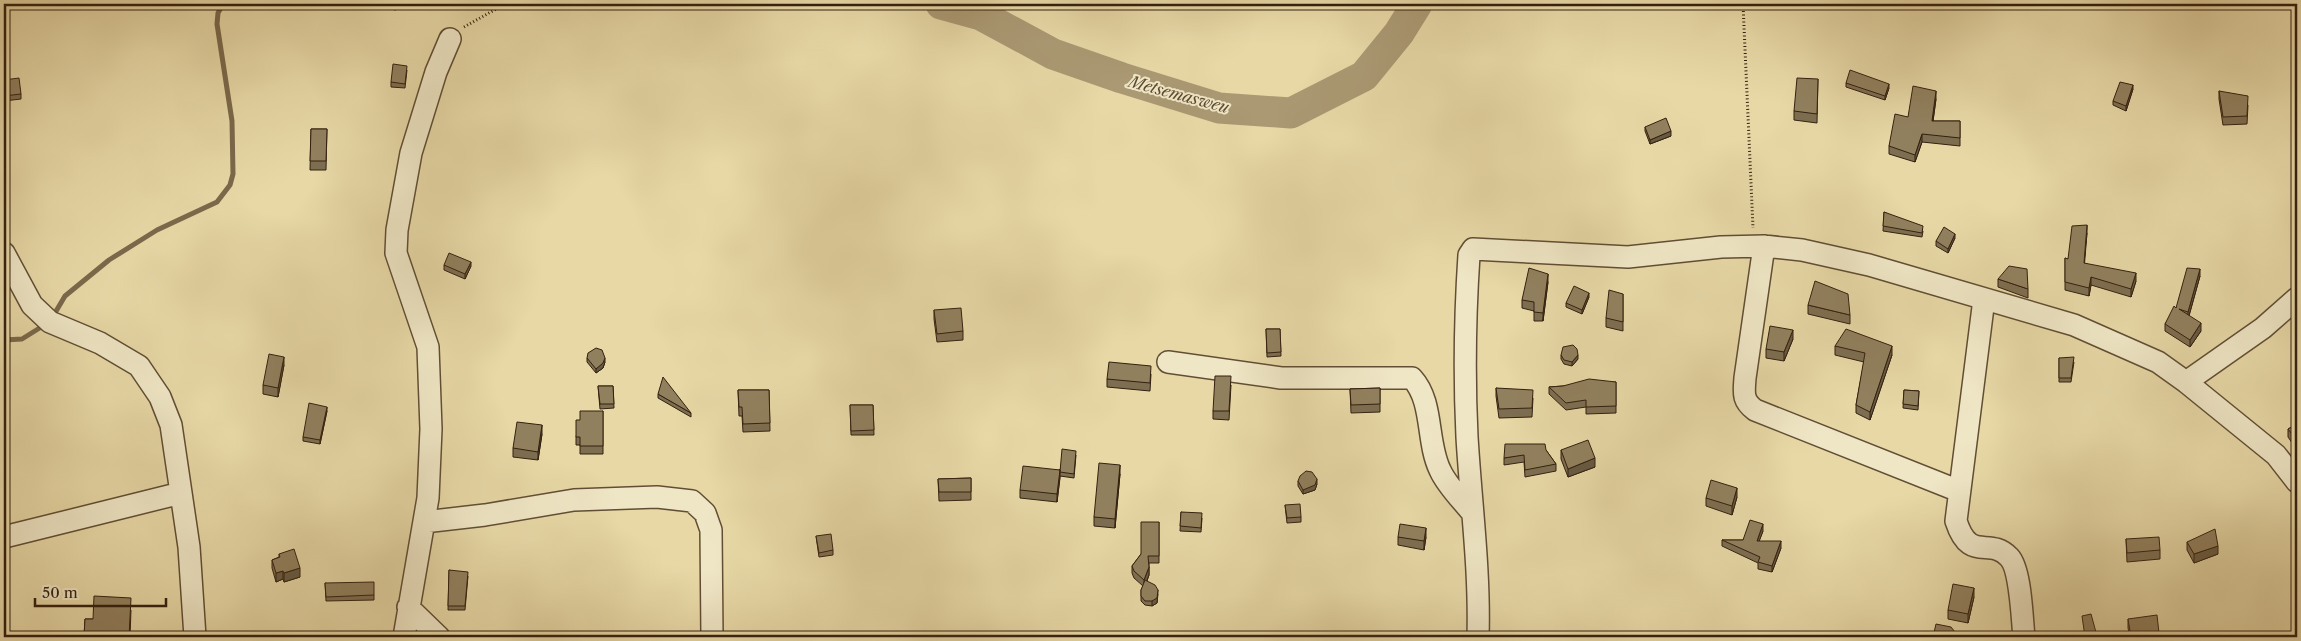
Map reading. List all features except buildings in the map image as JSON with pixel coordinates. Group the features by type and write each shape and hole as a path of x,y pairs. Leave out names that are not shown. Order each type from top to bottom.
{"street":[{"path":"404,637 428,498 431,429 428,347 396,253 396,230 411,153 436,72 450,39"},
{"path":"1759,246 1745,378 1744,397 1746,403 1755,410 1959,492"},
{"path":"1478,637 1478,561 1467,435 1465,336 1469,255 1473,249 1628,257 1759,246 1802,250 1869,265 2074,324 2158,362 2186,382 2276,455 2297,482"},
{"path":"4,253 32,305 50,322 100,343 139,366 160,397 171,425 189,547 195,637"},
{"path":"2186,382 2263,328 2297,298"},
{"path":"1984,299 1956,521 1961,538 1972,546 1998,551 2010,557 2016,573 2024,637"},
{"path":"1168,362 1281,378 1412,378 1422,388 1432,445 1440,471 1473,514"},
{"path":"4,537 181,493"},
{"path":"424,522 485,515 574,500 657,497 692,501 705,513 711,530 712,637"},
{"path":"408,607 439,637"}],"path":[{"path":"450,39 466,25 505,4"},
{"path":"1743,4 1759,246"}],"waterway":[{"path":"52,318 65,296 109,260 157,230 217,202 230,185 233,174 232,121 217,24 218,13 223,4"},
{"name":"Metsemasweu","path":"941,4 981,15 1053,54 1122,78 1219,108 1291,113 1364,76 1399,33 1417,4"},
{"path":"4,340 22,339 46,324"}]}
